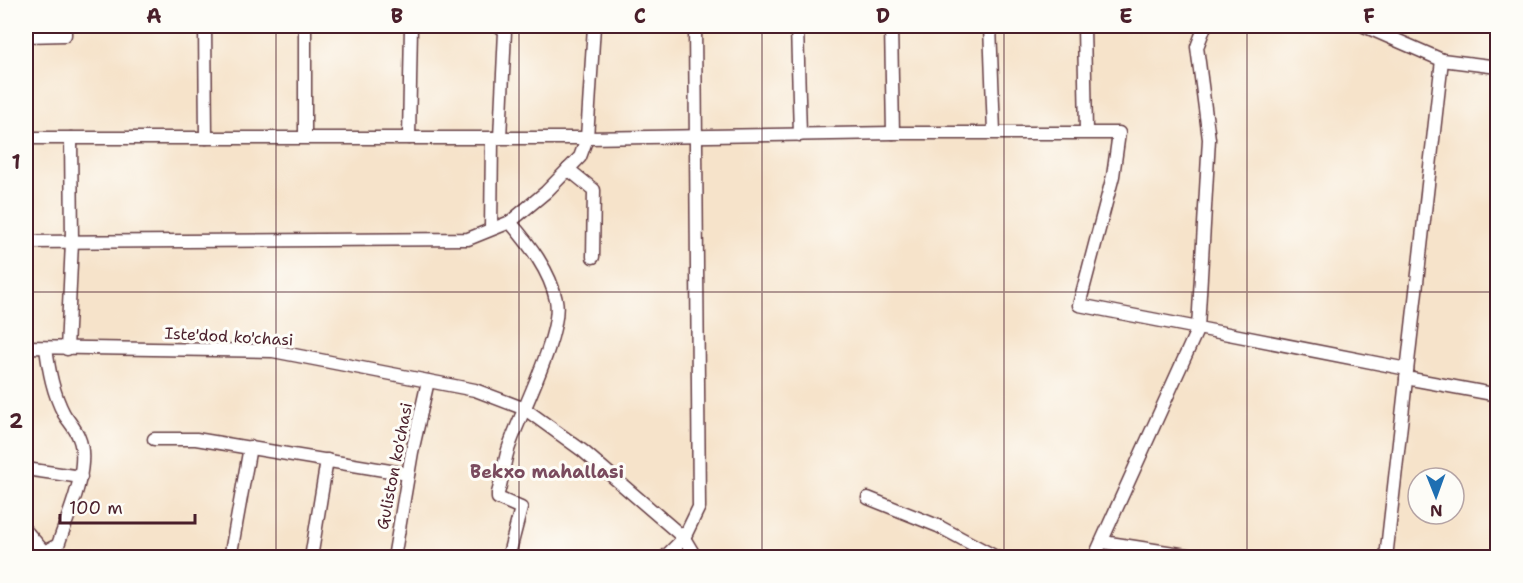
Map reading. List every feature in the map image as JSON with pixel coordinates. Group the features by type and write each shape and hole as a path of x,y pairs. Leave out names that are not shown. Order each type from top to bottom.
{"street":[{"path":"26,36 65,36 66,26"},
{"path":"206,26 206,138"},
{"path":"305,26 305,136"},
{"path":"409,138 411,26"},
{"path":"490,229 505,31 499,26"},
{"path":"26,242 468,239 510,222 546,192 580,157 587,138 594,26"},
{"path":"664,558 684,538 699,507 698,137 695,26"},
{"path":"797,26 800,135"},
{"path":"891,26 893,133"},
{"path":"990,26 994,132"},
{"path":"1084,26 1086,132"},
{"path":"1094,558 1198,328 1209,139 1197,47 1205,26"},
{"path":"1364,26 1442,60 1497,67"},
{"path":"1386,558 1442,60"},
{"path":"26,138 305,136 587,138 994,132 1119,133 1113,176 1079,305 1198,328 1497,395"},
{"path":"68,349 72,242 71,138"},
{"path":"568,169 594,190 593,257"},
{"path":"508,558 520,508 498,498 498,493 509,446 538,380 553,327 556,301 535,251 510,222"},
{"name":"Iste'dod ko'chasi","path":"26,347 273,351 475,390 525,409 583,451 684,538 696,558"},
{"path":"26,531 44,555 58,544 81,477 80,439 64,413 50,378 46,348"},
{"name":"Guliston ko'chasi","path":"394,558 408,474 428,381"},
{"path":"154,439 196,440 250,447 408,474"},
{"path":"230,558 250,447"},
{"path":"311,558 327,460"},
{"path":"26,469 81,477"},
{"path":"868,498 938,526 998,558"},
{"path":"1103,542 1206,558"}],"district":[{"name":"Bekxo mahallasi","path":"547,472"}]}
